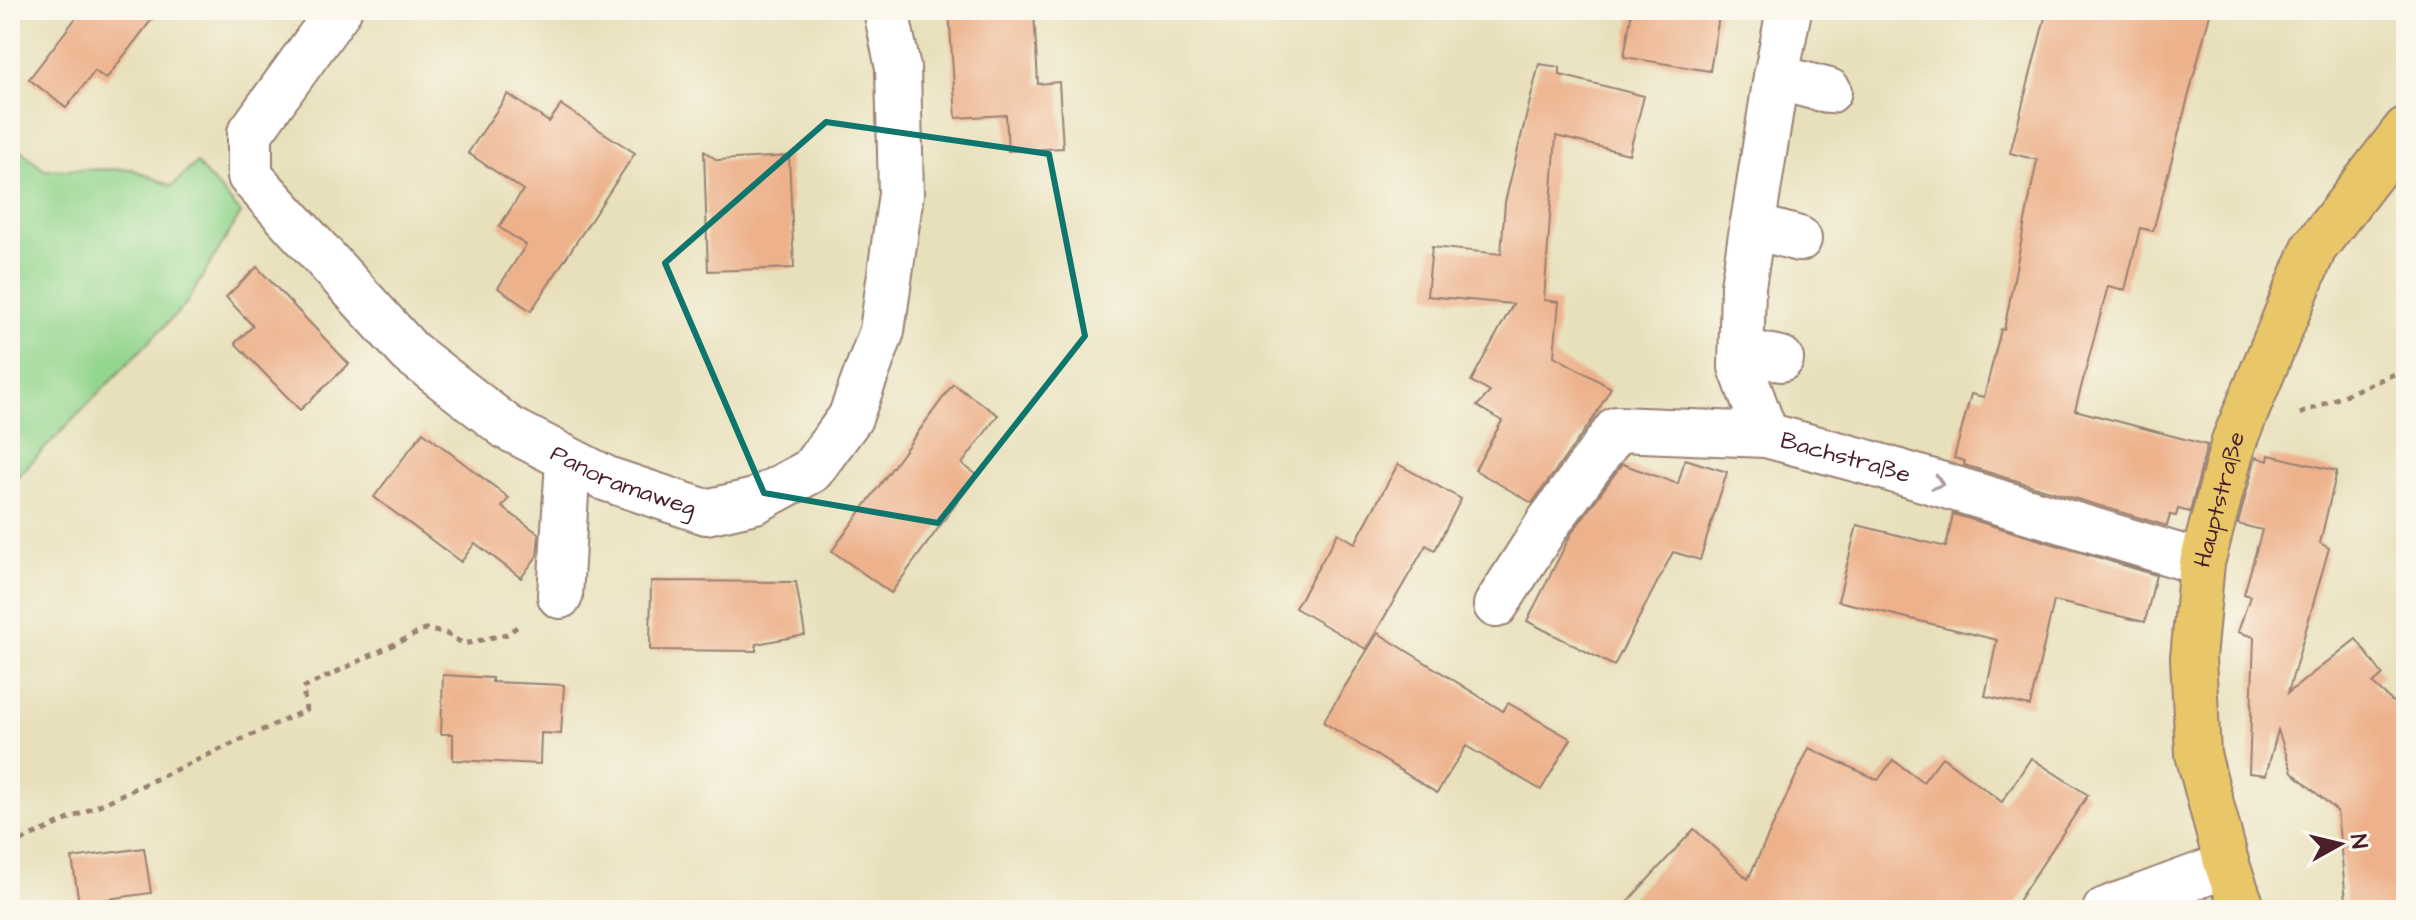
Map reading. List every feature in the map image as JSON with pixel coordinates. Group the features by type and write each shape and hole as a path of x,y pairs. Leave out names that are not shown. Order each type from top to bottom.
{"main road":[{"name":"Hauptstraße","path":"2243,910 2227,865 2198,754 2193,658 2202,563 2234,441 2314,248 2406,129"}],"street":[{"name":"Panoramaweg","path":"339,10 250,133 250,176 410,352 508,428 607,479 706,512 755,501 811,471 850,418 882,331 901,194 898,68 886,10"},
{"name":"Bachstraße","path":"1789,10 1743,286 1761,355 1741,367 1766,435 2202,563"},
{"path":"1776,77 1829,91"},
{"path":"1752,226 1799,239"},
{"path":"1496,605 1549,522 1617,429 1766,435"},
{"path":"560,596 568,460"},
{"path":"2105,910 2227,865"}],"path":[{"path":"2234,441 2406,369"},
{"path":"10,846 306,710 303,688 426,629 447,634 464,644 507,634 560,596"}],"highlighted area":[{"path":"826,122 1049,154 1085,336 938,523 764,493 665,263"}],"green space":[{"path":"10,141 44,170 132,169 172,186 196,163 241,213 186,304 10,484"}],"building":[{"path":"82,10 159,10 106,79 95,71 66,108 29,79"},
{"path":"949,10 1034,10 1038,84 1059,82 1063,148 1008,151 1006,115 956,118"},
{"path":"1632,10 1720,10 1710,71 1624,57"},
{"path":"2047,10 2211,10 2153,231 2140,228 2125,290 2108,286 2075,410 2207,445 2190,512 2178,509 2176,516 2170,515 2167,526 1964,465 1965,461 1954,458 1971,394 1984,397 2001,329 2004,330 2037,160 2010,153"},
{"path":"1539,64 1560,67 1560,75 1644,96 1629,154 1556,136 1544,300 1559,302 1554,356 1611,388 1593,419 1532,503 1475,470 1502,421 1477,406 1490,392 1471,381 1513,304 1427,296 1432,247 1501,254 1505,202"},
{"path":"508,94 549,122 561,105 635,153 531,311 498,288 526,245 499,227 523,190 468,153"},
{"path":"704,151 717,160 789,156 794,268 708,271"},
{"path":"257,267 349,364 300,410 235,343 253,326 226,297"},
{"path":"953,384 998,415 962,464 977,475 891,593 832,551"},
{"path":"423,432 509,498 502,507 539,534 537,556 521,578 475,543 461,562 374,497"},
{"path":"2269,455 2337,471 2320,543 2329,548 2288,693 2356,639 2383,675 2373,684 2406,714 2406,910 2347,910 2337,811 2292,772 2278,730 2266,775 2249,773 2254,637 2238,632 2250,596 2244,594 2262,530 2238,524 2256,457 2268,461"},
{"path":"1685,459 1727,472 1700,560 1673,552 1614,666 1527,621 1571,534 1622,464 1678,484"},
{"path":"1398,464 1461,499 1435,550 1426,545 1366,649 1295,608 1338,533 1355,543"},
{"path":"1953,514 2156,575 2145,622 2054,601 2030,706 1985,696 1997,640 1838,601 1857,525 1946,547"},
{"path":"651,581 796,582 805,635 756,644 756,651 650,650"},
{"path":"1378,633 1503,711 1508,703 1571,739 1541,790 1466,746 1437,793 1323,722"},
{"path":"443,675 492,678 492,682 564,685 561,734 541,733 540,764 453,760 453,734 441,734"},
{"path":"1809,748 1878,780 1893,760 1923,782 1942,757 2002,802 2031,758 2088,795 2012,910 1620,910 1694,829 1748,879"},
{"path":"144,848 151,893 79,903 72,858"}]}
